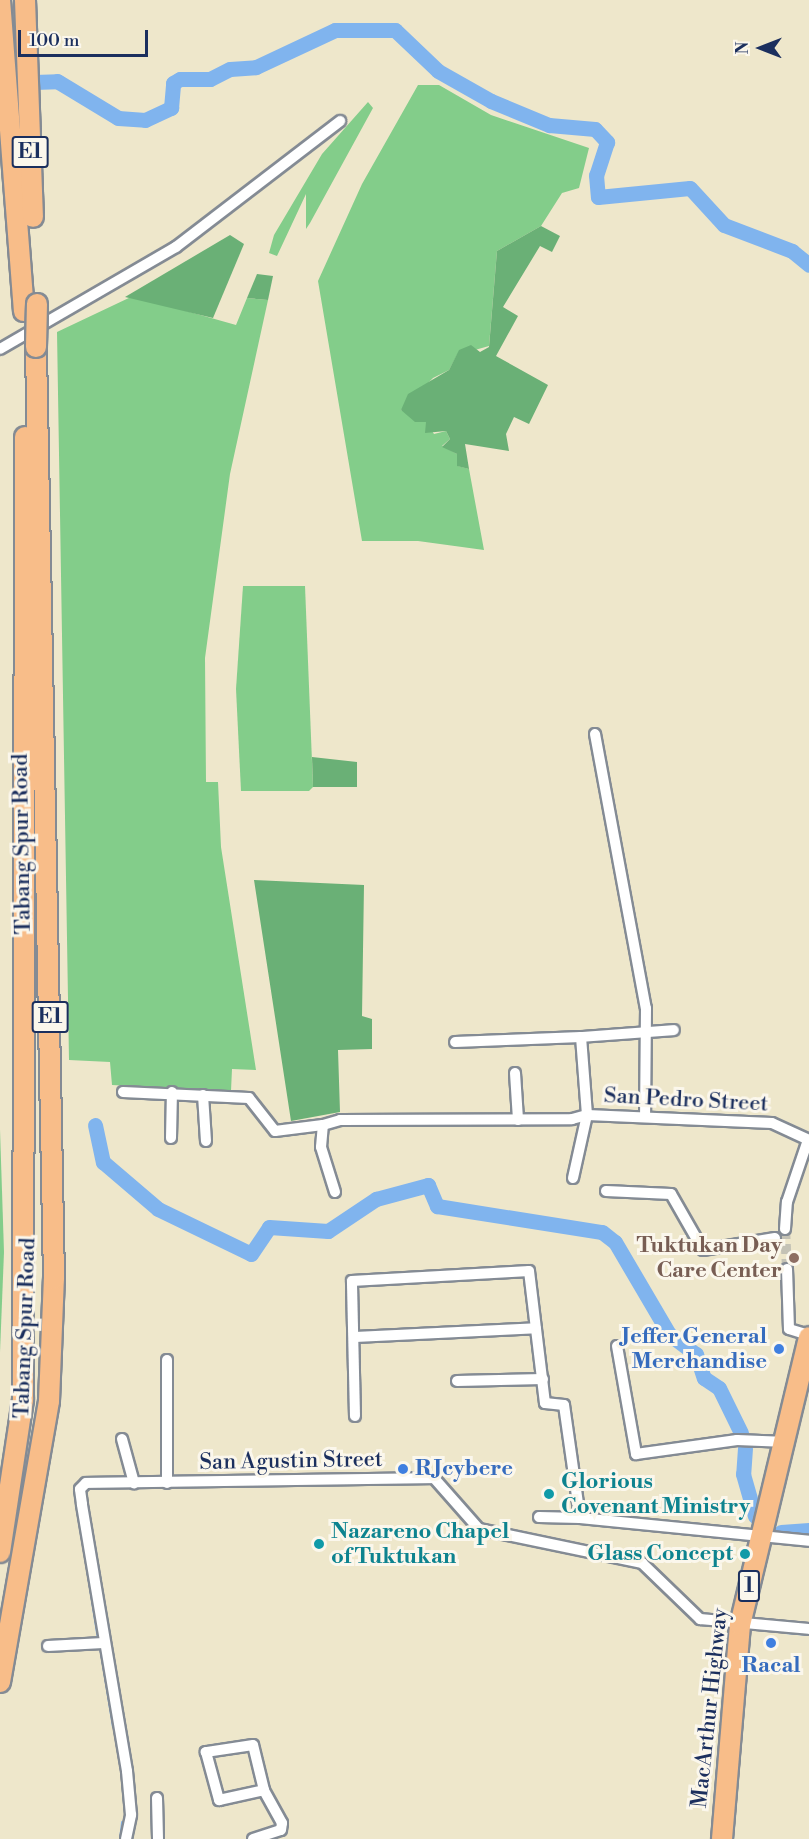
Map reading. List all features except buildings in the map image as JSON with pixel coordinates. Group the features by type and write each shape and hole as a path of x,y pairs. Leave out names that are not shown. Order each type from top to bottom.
{"highway":[{"name":"Tabang Spur Road","path":"0,0 30,308"},
{"name":"Tabang Spur Road","path":"0,1552 23,1400 30,350 24,0"},
{"name":"Tabang Spur Road","path":"0,1682 46,1423 54,1279 30,350"},
{"name":"MacArthur Highway","path":"788,1442 809,1336"},
{"name":"MacArthur Highway","path":"722,1839 744,1625 788,1442 809,1371"},
{"name":"MacArthur Highway","path":"730,1839 744,1625"}],"street":[{"path":"0,349 176,247 340,121"},
{"path":"595,734 640,969 646,1033 645,1116"},
{"path":"454,1042 582,1037 674,1029"},
{"path":"123,1092 172,1092 255,1101 275,1131 323,1125 466,1115 518,1120 587,1115 582,1037"},
{"path":"515,1073 518,1120"},
{"path":"171,1138 172,1092"},
{"path":"203,1095 206,1141"},
{"name":"San Pedro Street","path":"573,1178 587,1115 772,1123 809,1140"},
{"path":"323,1125 322,1159 335,1192"},
{"path":"785,1229 787,1202 809,1140"},
{"path":"606,1191 671,1194 703,1250 775,1238"},
{"path":"787,1269 789,1329 809,1336"},
{"path":"355,1416 352,1281 528,1271 545,1403 564,1405 580,1518"},
{"path":"355,1337 536,1328"},
{"path":"617,1346 636,1454 737,1440 788,1442"},
{"path":"167,1360 167,1483"},
{"path":"457,1381 543,1379"},
{"path":"122,1439 134,1483"},
{"name":"San Agustin Street","path":"126,1839 131,1815 127,1771 103,1643 80,1489 86,1483 434,1478 478,1529 635,1561 700,1619 744,1625 809,1629"},
{"path":"539,1517 580,1518 809,1541"},
{"path":"48,1646 103,1643"},
{"path":"253,1839 281,1830 282,1823 264,1790 253,1746 206,1752 219,1800 264,1790"},
{"path":"158,1798 158,1839"}],"green space":[{"path":"418,85 439,85 491,115 589,148 579,188 562,193 541,226 497,251 489,346 457,355 449,370 433,378 401,410 426,422 434,434 446,431 450,439 442,446 457,454 458,466 469,469 484,550 418,541 362,541 318,281 362,184"},
{"path":"368,102 373,108 310,223 306,229 306,194 277,256 269,253 274,235 322,154"},
{"path":"541,226 560,236 552,252 540,246 503,307 518,316 496,356 548,385 529,424 514,417 506,434 509,451 465,444 469,469 457,466 457,454 442,447 450,439 446,431 425,433 426,422 415,422 401,410 408,394 449,370 459,350 471,345 480,352 489,347 497,251"},
{"path":"230,235 244,244 213,318 125,297"},
{"path":"257,274 273,276 268,300 247,298"},
{"path":"133,296 236,325 247,298 268,300 230,474 205,658 206,782 218,782 221,847 256,1070 232,1069 231,1091 112,1085 110,1062 69,1060 57,332"},
{"path":"243,586 305,586 313,787 309,791 241,791 236,689"},
{"path":"312,757 357,762 357,787 313,787"},
{"path":"254,880 364,885 362,1016 372,1019 372,1049 338,1050 340,1112 291,1121"},
{"path":"0,1130 4,1252 0,1352"}],"waterway":[{"path":"34,82 57,81 118,118 145,120 171,108 173,83 180,79 210,79 230,69 256,67 335,30 395,30 438,71 491,101 549,125 595,129 607,142 596,175 598,197 690,188 724,225 792,251 809,265"},
{"path":"95,1125 103,1162 158,1209 251,1254 269,1227 328,1231 376,1199 428,1185 437,1206 602,1232 615,1242 669,1334 696,1354 704,1378 719,1388 741,1433"},
{"path":"745,1448 743,1474 755,1516"},
{"path":"77,1485 86,1479"},
{"path":"76,1499 98,1639"},
{"path":"781,1532 809,1530"},
{"path":"785,1633 809,1635"},
{"path":"100,1647 113,1727"},
{"path":"120,1839 122,1822"}],"tunnel":[{"path":"785,1229 787,1269"}],"place":[{"name":"Tuktukan Day Care Center","path":"794,1258"},
{"name":"Jeffer General Merchandise","path":"779,1349"},
{"name":"RJcybere","path":"403,1469"},
{"name":"Glorious Covenant Ministry","path":"549,1494"},
{"name":"Nazareno Chapel of Tuktukan","path":"319,1544"},
{"name":"Glass Concept","path":"745,1554"},
{"name":"Racal","path":"771,1643"}]}
